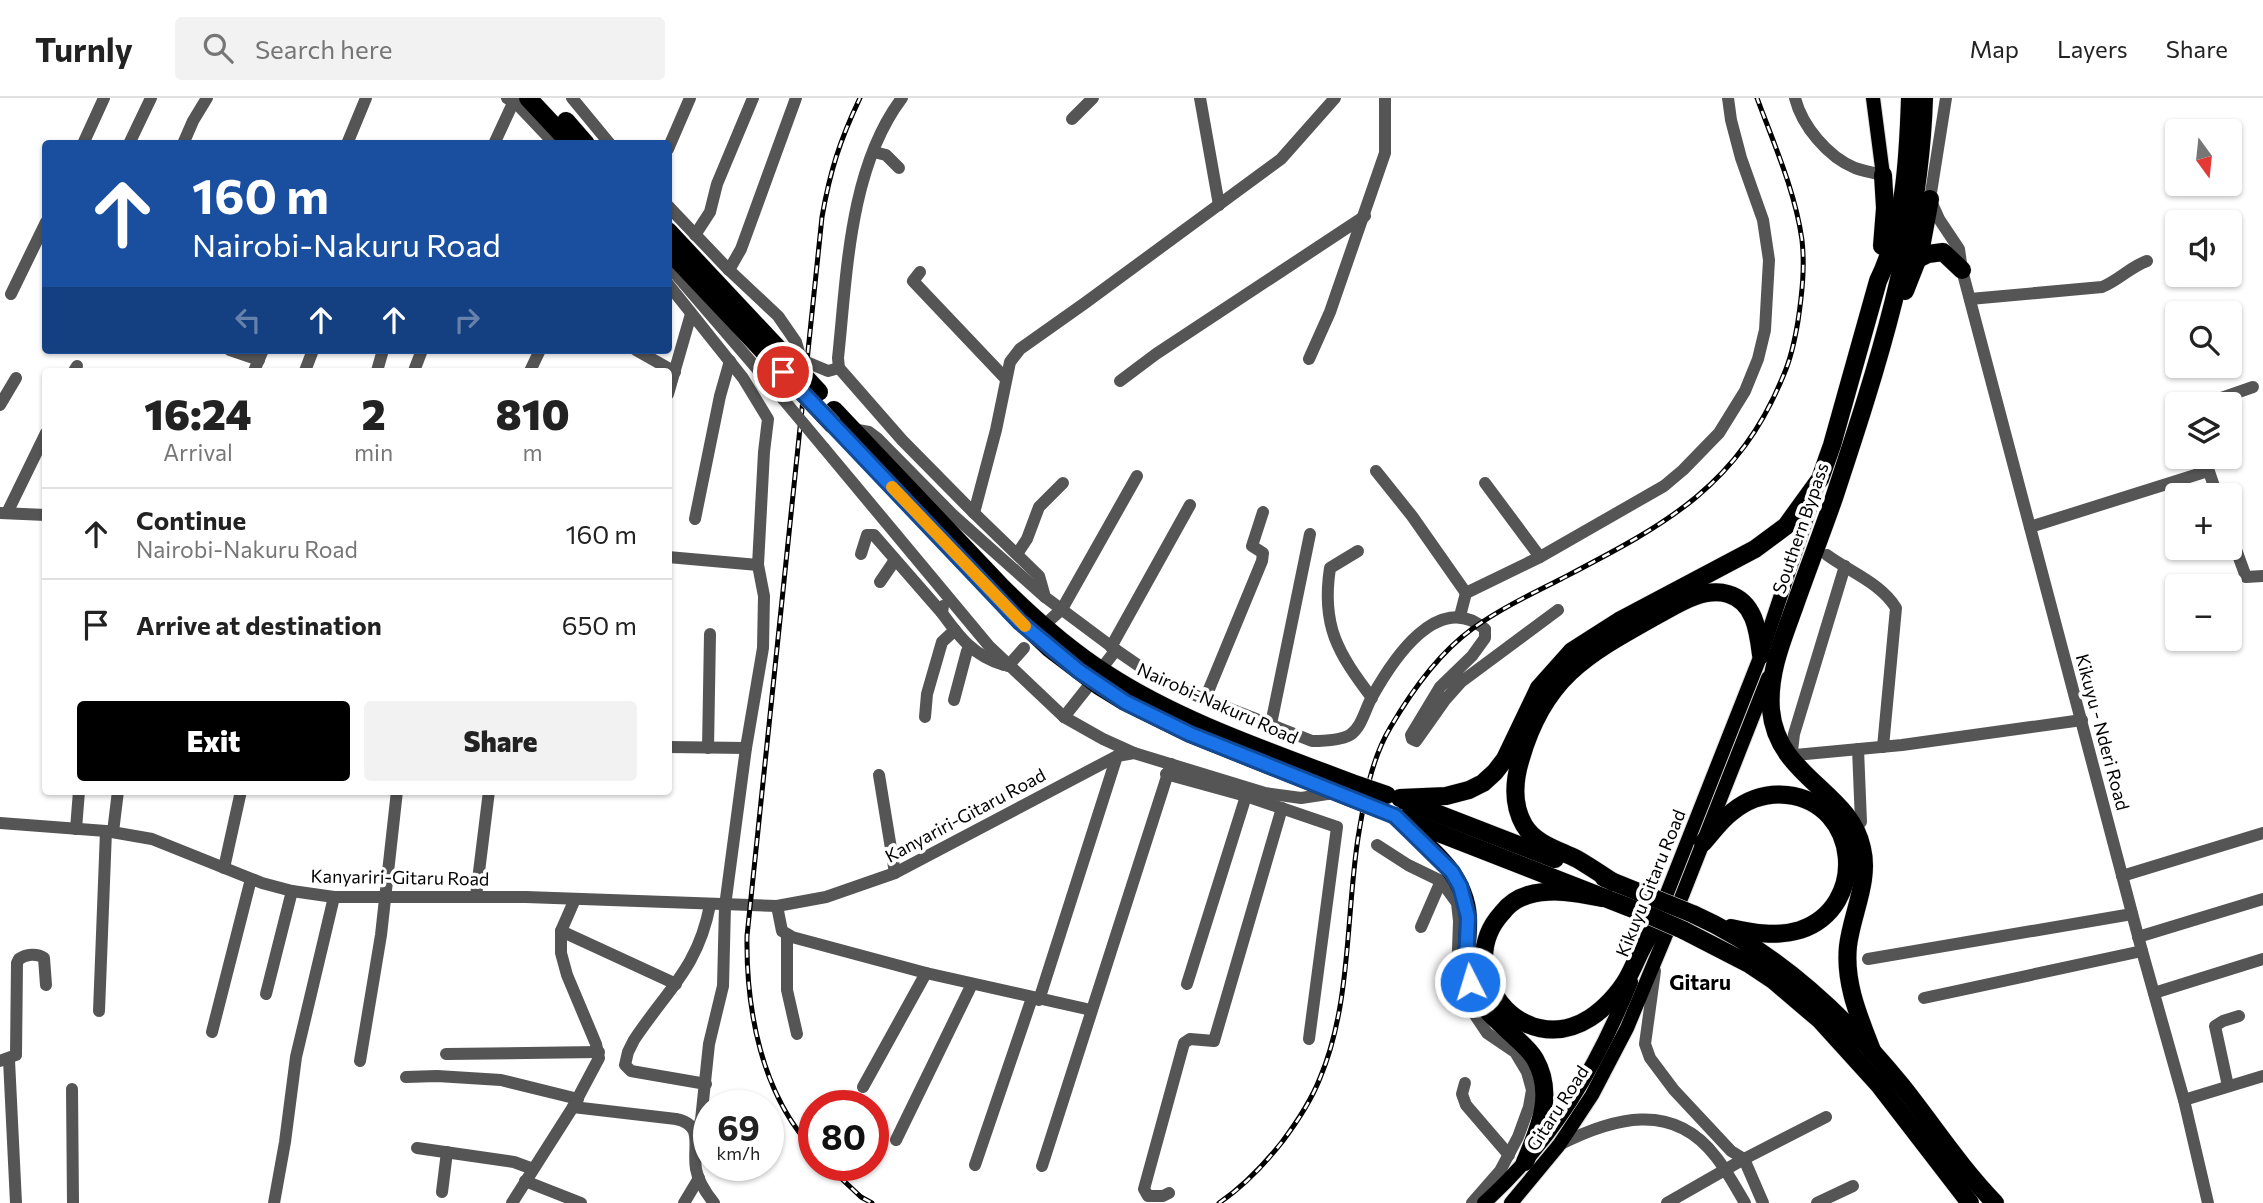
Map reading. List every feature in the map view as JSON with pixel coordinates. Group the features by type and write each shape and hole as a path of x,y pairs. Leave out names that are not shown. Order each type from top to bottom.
{"highway":[{"path":"544,98 582,140"},
{"name":"Southern Bypass","path":"1820,479 1878,281 1888,261 1903,190 1910,98"},
{"name":"Southern Bypass","path":"1768,659 1833,501 1884,343 1920,174 1924,98"},
{"path":"516,100 566,140"},
{"path":"1878,281 1885,208 1883,175"},
{"path":"1884,343 1918,260 1930,199"},
{"path":"672,236 786,365"},
{"path":"1918,260 1928,254 1943,252 1962,270"},
{"path":"672,254 786,365"},
{"name":"Nairobi-Nakuru Road","path":"786,365 1020,622 1079,671 1125,702 1190,734 1346,791 1613,882 1653,915 1693,914 1717,925"},
{"name":"Nairobi-Nakuru Road","path":"834,417 852,429 1028,613 1106,674 1132,690 1346,791"},
{"path":"1391,805 1446,796 1483,783 1504,759 1539,688 1572,651 1619,621 1695,583 1771,539 1786,526 1820,479"},
{"path":"1613,882 1535,838 1528,831 1520,816 1515,790 1519,765 1530,732 1543,704 1568,672 1593,652 1683,602 1709,593 1729,594 1745,604 1755,620 1768,659 1773,723 1783,747 1803,773 1842,809 1853,824 1862,845 1864,876 1848,948 1848,975 1873,1053"},
{"path":"1703,843 1731,812 1760,797 1780,794 1819,806 1839,829 1847,853 1848,873 1841,893 1830,910 1810,926 1776,934 1761,934 1717,925"},
{"path":"1391,805 1456,879 1465,900 1468,917 1466,964 1472,990 1483,1006 1530,1052 1539,1068 1544,1090 1544,1112 1517,1158"},
{"name":"Nairobi-Nakuru Road","path":"1391,805 1602,898 1653,915 1749,964 1773,980 1820,1020 1879,1085 1970,1203"},
{"path":"1602,898 1560,891 1525,895 1512,903 1495,920 1486,944 1485,967 1493,992 1508,1012 1528,1026 1549,1029 1573,1025 1590,1018 1626,981 1653,915"},
{"path":"1717,925 1775,962 1831,1009 1902,1086 1977,1185 1995,1203"}],"main road":[{"path":"1873,98 1883,175"},
{"name":"Southern Bypass","path":"1780,602 1820,479"},
{"name":"Kikuyu Gitaru Road","path":"1517,1158 1565,1110 1589,1073 1623,1001 1653,915 1768,659 1780,602"},
{"name":"Southern Bypass","path":"1657,956 1703,843 1768,659"},
{"name":"Gitaru Road","path":"1511,1203 1559,1145 1592,1095 1627,1028 1657,956"},
{"name":"Gitaru Road","path":"1484,1203 1517,1158"}],"street":[{"path":"85,140 104,98"},
{"path":"131,140 151,98"},
{"path":"185,140 207,98"},
{"path":"349,140 366,98"},
{"path":"572,98 607,140"},
{"path":"672,140 690,98"},
{"path":"695,235 710,212 718,184 752,98"},
{"path":"729,270 741,249 796,98"},
{"path":"902,98 874,152 863,182 850,242 839,368 902,440 1039,576 1045,597"},
{"path":"1072,119 1093,98"},
{"path":"1200,98 1219,205"},
{"path":"974,513 1012,359 1026,344 1281,159 1335,98"},
{"path":"1309,359 1330,312 1385,153 1385,98"},
{"path":"1460,616 1466,593 1540,557 1675,478 1725,425 1750,380 1765,330 1769,260 1763,220 1741,158 1728,98"},
{"path":"1795,98 1807,125 1836,156 1855,168 1883,175"},
{"path":"1930,199 1946,98"},
{"path":"516,100 547,140"},
{"path":"496,140 516,100"},
{"path":"874,152 886,155 900,167"},
{"name":"Kikuyu - Nderi Road","path":"1930,199 1939,219 1959,249 1962,270 2138,937 2184,1100 2208,1203"},
{"path":"672,210 778,316 796,342 804,361 828,371 839,368"},
{"path":"1120,381 1297,259 1365,216"},
{"path":"11,294 42,230"},
{"path":"1970,299 2102,287 2115,282 2133,266 2147,261"},
{"path":"672,270 1008,666 1063,717 1119,751 1036,999 975,1165"},
{"path":"920,272 913,281 1006,379"},
{"path":"672,289 730,361 759,401 768,419 758,565 764,596 763,648 746,748 725,906 723,986 709,1044 705,1090"},
{"path":"672,381 691,314"},
{"path":"242,354 259,360"},
{"path":"643,354 668,368"},
{"path":"695,519 720,396 730,361"},
{"path":"0,405 16,378"},
{"path":"2239,392 2253,387"},
{"path":"852,429 869,432 877,438 953,515 1045,597 1113,648 1156,677 1312,741 1349,735 1361,722 1372,698 1400,656 1427,627 1444,618 1460,616 1469,619 1485,629 1485,638 1472,656 1440,687 1411,735 1413,740 1418,739 1438,709 1461,682 1558,610"},
{"path":"42,440 3,513 42,515"},
{"path":"1376,471 1412,516 1466,593"},
{"path":"2030,527 2208,471 2212,483"},
{"path":"1051,620 1062,609 1136,476"},
{"path":"1017,554 1027,539 1040,507 1063,483"},
{"path":"1485,483 1540,557"},
{"path":"1105,664 1190,505"},
{"path":"1205,699 1262,561 1263,554 1252,546 1264,512"},
{"path":"1271,724 1310,534"},
{"path":"861,554 867,535 878,538 972,649 987,660 1008,666"},
{"path":"1358,551 1330,568 1329,624 1342,655 1372,698"},
{"path":"1827,555 1872,584 1887,596 1896,608 1883,747"},
{"path":"672,557 758,565"},
{"path":"880,582 895,560"},
{"path":"2240,560 2246,577 2263,576"},
{"path":"1845,566 1798,722 1791,751 1795,755 1883,747 2081,720"},
{"path":"942,613 944,592"},
{"path":"925,717 927,694 942,642 955,630"},
{"path":"708,748 710,634"},
{"path":"1008,666 1024,648"},
{"path":"954,700 967,651 972,649"},
{"path":"1063,717 1087,688"},
{"path":"1102,764 1107,749 1103,739"},
{"path":"672,747 746,748"},
{"path":"1858,749 1861,822"},
{"name":"Kanyariri-Gitaru Road","path":"0,823 110,832 152,839 251,879 292,891 334,897 575,898 777,906 826,897 895,873 1102,764 1119,751 1134,753 1168,769"},
{"path":"1168,769 1265,793 1301,798 1346,791"},
{"path":"1168,769 1336,827 1309,1039"},
{"path":"1042,1166 1168,769"},
{"path":"879,775 895,873"},
{"path":"76,829 79,795"},
{"path":"99,1011 110,832 117,795"},
{"path":"224,868 240,795"},
{"path":"360,1060 385,898 397,795"},
{"path":"476,896 489,795"},
{"path":"1187,984 1246,796"},
{"path":"1169,1193 1163,1196 1148,1196 1144,1189 1184,1043 1191,1039 1214,1041 1282,808"},
{"path":"2122,876 2263,833"},
{"path":"1377,845 1408,865 1441,881 1457,903 1457,978 1461,994 1487,1033 1515,1052 1530,1081 1530,1107 1517,1158 1500,1171 1472,1203"},
{"path":"212,1031 251,879"},
{"path":"1421,927 1441,881"},
{"path":"266,994 292,891"},
{"path":"274,1203 296,1057 334,897"},
{"path":"512,1203 576,1103 598,1061 598,1052 563,963 560,943 561,931 575,898"},
{"path":"2138,937 2263,899"},
{"path":"706,1084 631,1071 625,1065 634,1040 676,984 699,947 710,905"},
{"path":"777,906 779,924 787,935 926,973 1091,1010"},
{"path":"1868,959 2132,914"},
{"path":"561,931 676,984"},
{"path":"787,935 788,990 797,1034"},
{"path":"1924,998 2142,951"},
{"path":"16,1203 5,1060 16,1055 19,958 40,955 44,958 46,985"},
{"path":"1657,956 1646,1021 1645,1044 1650,1058 1681,1098 1731,1151 1744,1159 1763,1203"},
{"path":"2154,993 2263,959"},
{"path":"863,1087 926,973"},
{"path":"897,1140 972,984"},
{"path":"2228,1086 2215,1026 2239,1016"},
{"path":"446,1054 598,1052"},
{"path":"2184,1100 2263,1076"},
{"path":"407,1077 501,1080 576,1103 684,1121 693,1129"},
{"path":"1465,1083 1462,1094 1466,1105 1517,1158"},
{"path":"72,1089 72,1203"},
{"path":"1667,1203 1826,1117"},
{"path":"1559,1145 1610,1123 1628,1119 1661,1121 1700,1140 1716,1156 1745,1203"},
{"path":"417,1148 514,1161 533,1169"},
{"path":"442,1192 447,1152"},
{"path":"525,1181 581,1203"},
{"path":"684,1203 697,1181"},
{"path":"701,1181 713,1203"},
{"path":"1817,1203 1853,1186"}],"railway":[{"path":"798,1130 781,1103 760,1049 750,992 747,936 822,217 836,156 860,98"},
{"path":"1219,1203 1253,1175 1282,1142 1303,1111 1320,1078 1330,1050 1342,991 1354,868 1366,795 1383,740 1407,701 1426,674 1472,629 1516,602 1633,540 1694,499 1720,475 1744,447 1784,374 1797,328 1801,301 1802,240 1783,168 1757,98"},
{"path":"844,1181 872,1203"}],"slow traffic":[{"path":"892,487 1025,626"}],"district":[{"name":"Gitaru","path":"1700,981"}],"route":[{"path":"783,372 1020,622 1099,686 1190,734 1395,816 1452,872 1460,886 1468,917 1466,964 1470,982"}]}
